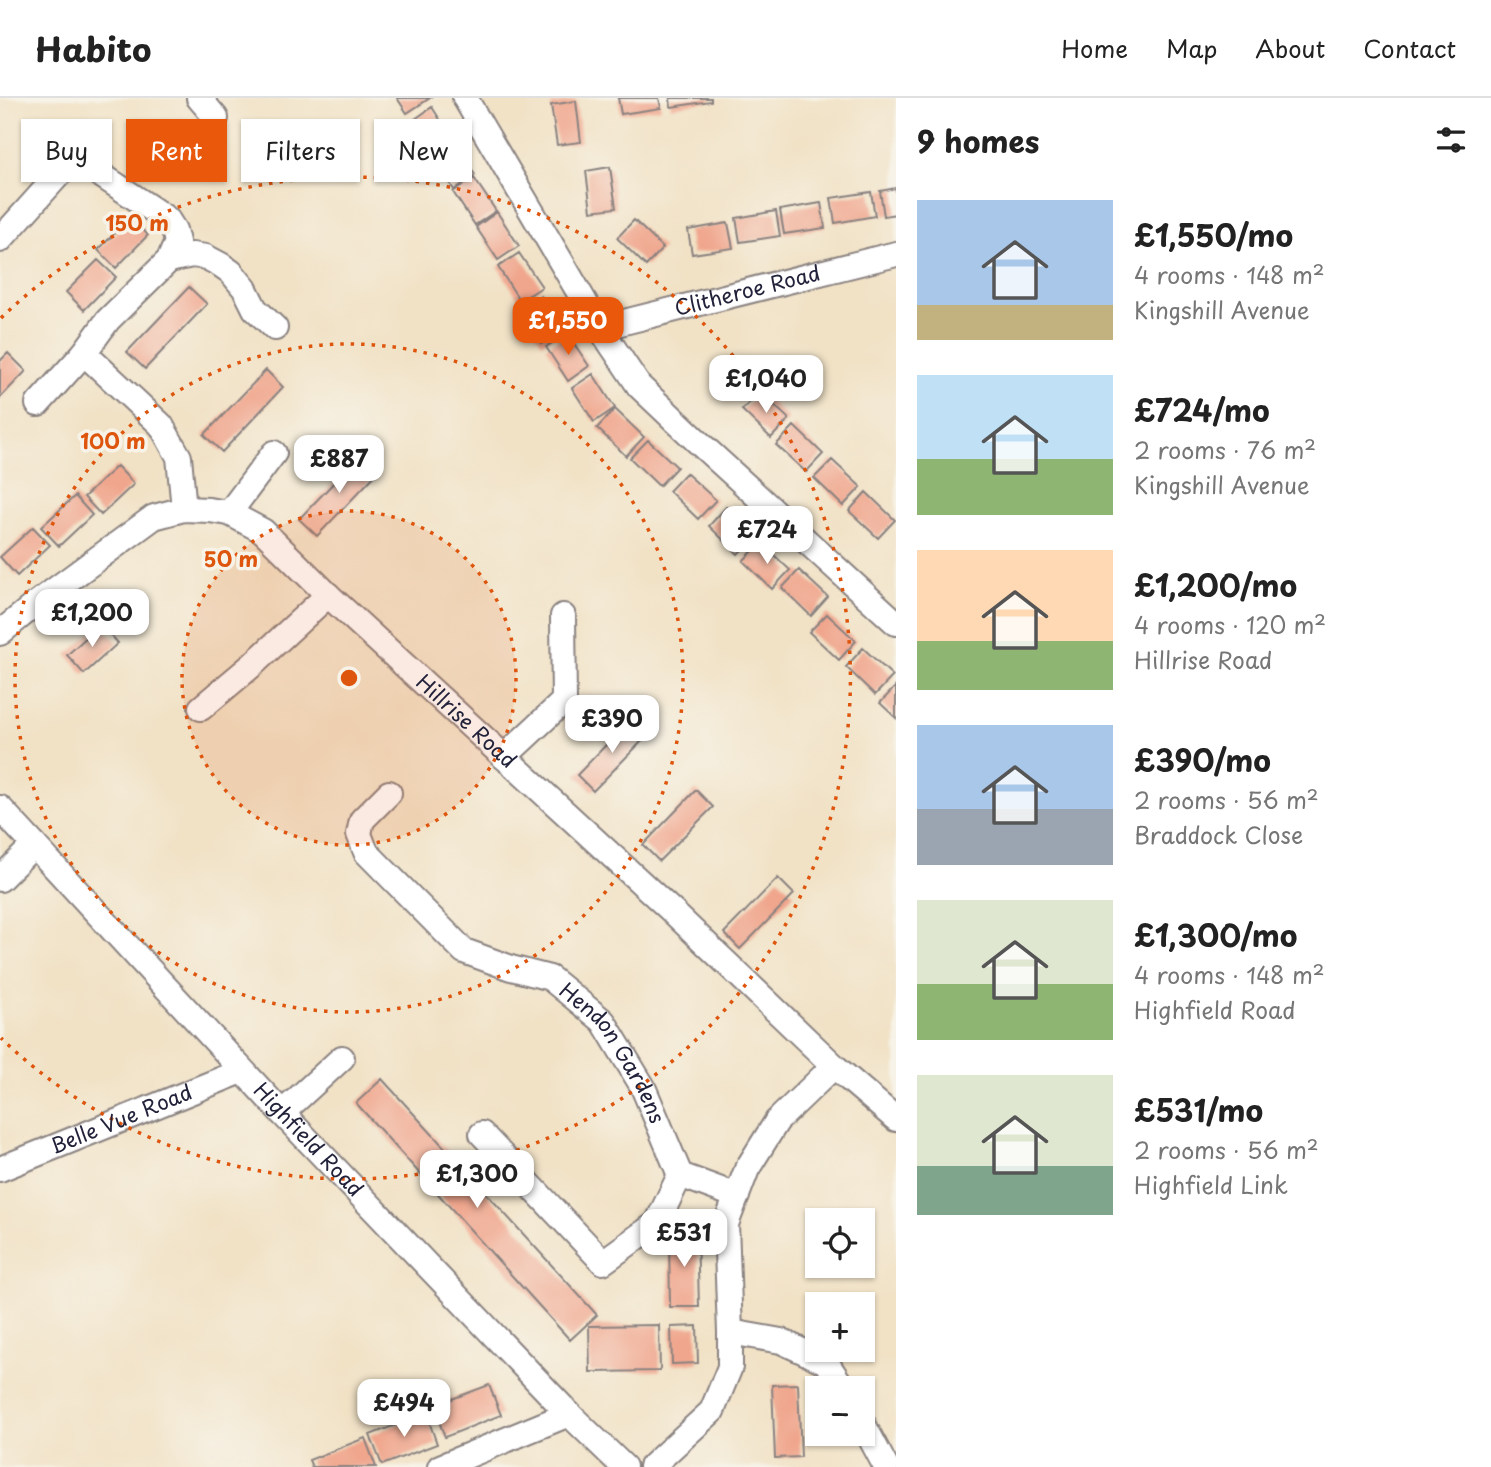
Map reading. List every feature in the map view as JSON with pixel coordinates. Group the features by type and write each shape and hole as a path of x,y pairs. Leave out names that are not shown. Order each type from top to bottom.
{"street":[{"path":"199,98 216,118"},
{"path":"465,98 600,328 639,386 896,622"},
{"path":"0,240 61,172 78,163 86,165 167,219 177,242 169,260 108,320 84,353 38,404"},
{"name":"Clitheroe Road","path":"600,328 896,254"},
{"path":"169,260 192,255 206,257 221,265 231,272 245,289 255,309 275,328"},
{"path":"84,353 160,425 179,457 184,509"},
{"path":"229,513 274,453"},
{"name":"Hillrise Road","path":"0,633 154,517 184,509 229,513 262,531 673,912 834,1066 896,1119"},
{"path":"201,708 328,595"},
{"path":"504,757 564,701 563,616"},
{"name":"Hendon Gardens","path":"389,793 362,820 359,834 366,852 464,951 511,968 550,978 603,1021 643,1087 680,1175"},
{"name":"Highfield Road","path":"0,808 282,1114 569,1414 624,1467"},
{"path":"0,879 34,845"},
{"path":"282,1114 342,1058"},
{"path":"651,1467 712,1411 730,1367 726,1224 747,1169 776,1121 834,1066"},
{"name":"Belle Vue Road","path":"0,1169 242,1071"},
{"path":"482,1134 603,1262 657,1223 680,1175 737,1196"},
{"path":"730,1332 781,1341 826,1362 835,1376"},
{"path":"440,1467 569,1414"},
{"path":"875,1446 886,1467"}],"building":[{"path":"397,98 430,98 407,113"},
{"path":"618,98 659,98 661,108 621,114"},
{"path":"670,98 711,98 711,101 671,107"},
{"path":"576,101 581,142 557,145 551,105"},
{"path":"432,107 440,119 415,119"},
{"path":"610,167 616,208 591,211 586,171"},
{"path":"474,178 496,211 475,225 453,192 472,182"},
{"path":"449,182 465,182 454,190"},
{"path":"896,188 896,214 884,216 880,191"},
{"path":"871,192 875,216 835,223 831,198"},
{"path":"821,203 825,228 784,234 780,210"},
{"path":"776,211 780,236 740,242 736,218"},
{"path":"497,212 519,246 498,260 476,227"},
{"path":"130,218 148,235 116,268 98,250"},
{"path":"634,220 663,248 646,266 617,238"},
{"path":"728,223 733,248 692,254 688,230"},
{"path":"519,253 542,287 520,301 498,267"},
{"path":"98,260 116,277 84,310 66,292"},
{"path":"189,287 207,304 145,369 127,352"},
{"path":"541,296 563,329 542,343 520,310"},
{"path":"567,333 589,366 568,381 546,347"},
{"path":"8,353 26,371 0,398 0,361"},
{"path":"266,370 283,387 222,452 204,435"},
{"path":"593,374 615,408 594,422 572,388"},
{"path":"760,392 789,419 771,438 742,410"},
{"path":"615,409 644,437 626,456 597,428"},
{"path":"794,426 823,454 806,472 776,445"},
{"path":"648,440 677,467 659,486 630,458"},
{"path":"361,454 379,471 317,536 299,519"},
{"path":"832,460 861,487 843,506 814,478"},
{"path":"117,466 134,484 101,515 84,497"},
{"path":"686,473 716,500 698,519 669,491"},
{"path":"866,492 895,520 878,538 849,511"},
{"path":"75,496 92,515 59,546 41,527"},
{"path":"726,507 756,535 738,554 709,526"},
{"path":"33,527 50,545 17,576 0,557"},
{"path":"761,543 790,570 772,589 743,561"},
{"path":"799,570 828,597 811,616 782,588"},
{"path":"827,614 856,641 839,660 809,632"},
{"path":"101,624 118,643 84,674 67,655"},
{"path":"863,648 893,676 875,695 846,667"},
{"path":"896,686 896,718 880,703"},
{"path":"630,720 647,736 593,791 577,775"},
{"path":"696,790 713,807 659,861 643,845"},
{"path":"778,878 794,894 740,949 724,933"},
{"path":"382,1079 597,1315 570,1340 356,1103"},
{"path":"697,1231 699,1307 670,1307 669,1232"},
{"path":"659,1325 660,1371 590,1372 589,1326"},
{"path":"697,1326 698,1363 672,1364 671,1327"},
{"path":"798,1384 801,1457 775,1458 772,1385"},
{"path":"489,1385 501,1415 445,1437 433,1406"},
{"path":"426,1413 437,1444 382,1465 370,1435"},
{"path":"365,1438 376,1467 312,1467 309,1460"}]}
